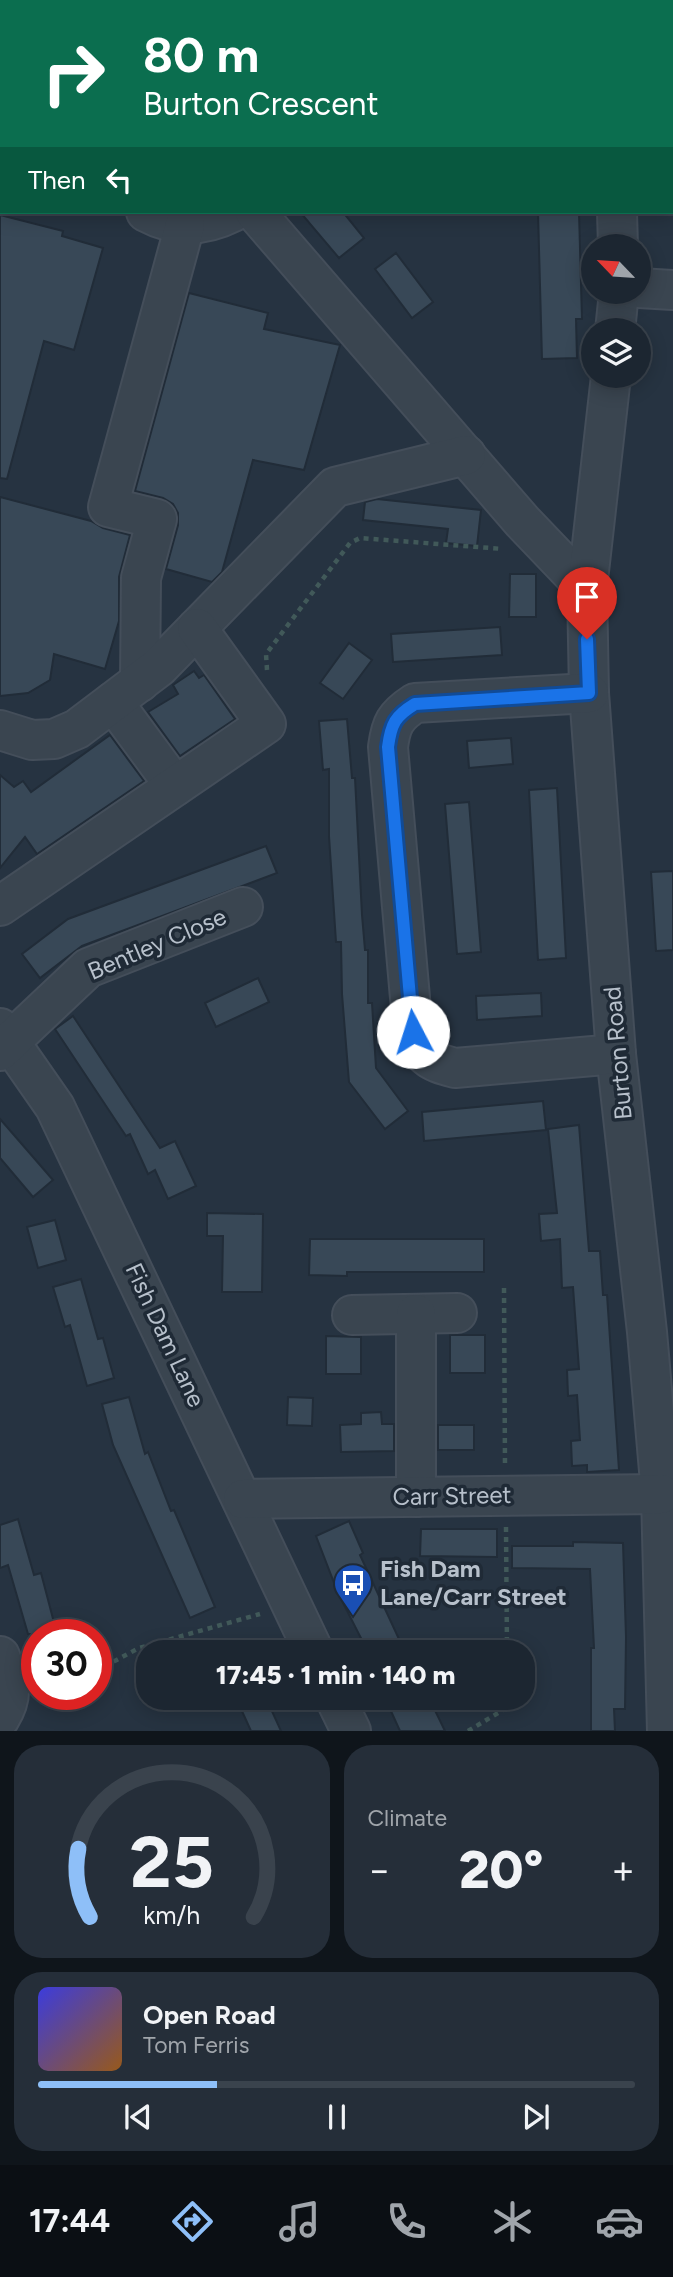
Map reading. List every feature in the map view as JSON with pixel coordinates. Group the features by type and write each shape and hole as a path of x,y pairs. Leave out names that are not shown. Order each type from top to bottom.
{"street":[{"path":"150,214 186,225 213,222 229,214"},
{"path":"257,214 466,455 587,589"},
{"path":"617,214 618,234"},
{"path":"175,786 127,692 141,578 157,519 108,506 186,225"},
{"path":"651,289 673,290"},
{"name":"Burton Road","path":"610,388 587,589 589,693 616,1054 647,1332 661,1494 667,1731"},
{"path":"0,730 32,740 54,739 77,729 159,667 335,487 466,455"},
{"path":"0,906 266,724 197,628"},
{"path":"589,693 415,704 396,716 390,729 388,747 413,1032 421,1053 435,1062 455,1068 616,1054"},
{"name":"Bentley Close","path":"4,1040 88,968 243,907"},
{"name":"Fish Dam Lane","path":"4,1040 55,1107 308,1640"},
{"path":"352,1315 457,1313"},
{"path":"415,1497 416,1314"},
{"name":"Carr Street","path":"243,1499 661,1494"},
{"path":"0,1656 10,1682 9,1704 0,1718"},
{"path":"341,1710 351,1731"}],"path":[{"path":"112,1662 139,1648 292,1605"},
{"path":"468,1731 503,1710"}],"building":[{"path":"302,214 345,214 364,238 339,258"},
{"path":"538,214 579,214 582,318 576,319 577,358 542,359"},
{"path":"0,215 63,231 62,236 103,248 74,350 44,341 7,479 0,478"},
{"path":"396,253 433,302 412,318 375,269"},
{"path":"189,293 268,313 264,329 340,345 304,470 253,460 222,572 212,582 166,569 178,525 178,513 173,504 163,498 135,491"},
{"path":"0,497 91,521 103,528 130,535 119,577 119,621 105,669 54,654 50,680 28,693 0,696"},
{"path":"377,499 481,510 477,546 446,543 448,529 363,520 365,502"},
{"path":"510,574 536,574 536,617 509,617"},
{"path":"500,627 502,655 393,662 391,634"},
{"path":"349,643 372,660 343,699 320,683"},
{"path":"194,671 199,678 204,675 235,719 180,756 148,712 178,694 173,685"},
{"path":"347,719 352,778 355,778 362,915 365,950 368,950 368,1003 372,1003 376,1068 408,1111 385,1129 349,1082 341,942 336,942 329,836 329,769 323,770 319,721"},
{"path":"110,735 144,781 37,854 25,837 0,868 0,775 14,787 23,781 31,792"},
{"path":"511,738 513,764 469,768 467,741"},
{"path":"557,788 566,958 538,960 529,790"},
{"path":"469,802 481,952 457,954 445,804"},
{"path":"266,846 277,873 82,946 40,978 22,954 68,919"},
{"path":"673,871 673,950 656,951 651,872"},
{"path":"258,978 269,1002 216,1027 205,1003"},
{"path":"541,993 542,1016 477,1020 476,996"},
{"path":"73,1016 160,1148 175,1141 196,1186 168,1199 155,1170 148,1174 130,1134 126,1136 55,1029"},
{"path":"543,1101 546,1130 424,1141 422,1112"},
{"path":"0,1119 53,1180 33,1197 0,1158"},
{"path":"579,1125 589,1251 600,1251 603,1295 607,1295 619,1470 587,1472 587,1465 572,1466 571,1441 580,1440 577,1395 568,1396 567,1370 579,1369 573,1287 562,1288 560,1239 541,1241 539,1214 557,1213 548,1129"},
{"path":"207,1213 263,1214 262,1292 222,1292 223,1236 207,1236"},
{"path":"55,1220 66,1260 38,1268 27,1227"},
{"path":"310,1239 484,1239 484,1272 347,1272 347,1276 309,1275"},
{"path":"81,1279 98,1339 103,1338 114,1378 87,1386 70,1325 65,1327 53,1287"},
{"path":"450,1335 485,1335 485,1373 450,1373"},
{"path":"326,1336 361,1337 361,1374 326,1374"},
{"path":"129,1397 145,1454 148,1452 171,1511 174,1510 215,1607 190,1618 113,1445 102,1404"},
{"path":"288,1397 313,1398 312,1426 287,1425"},
{"path":"381,1412 382,1424 394,1424 394,1451 341,1452 340,1425 361,1424 361,1413"},
{"path":"438,1425 474,1425 474,1450 438,1450"},
{"path":"18,1519 34,1575 41,1573 53,1619 24,1619 8,1565 0,1568 0,1525"},
{"path":"349,1521 363,1553 360,1555 399,1640 362,1640 338,1593 316,1536"},
{"path":"421,1529 497,1529 497,1557 420,1556"},
{"path":"573,1542 623,1543 625,1709 614,1709 615,1731 591,1731 591,1648 594,1648 590,1569 512,1568 512,1546 573,1546"},
{"path":"241,1710 271,1710 281,1731 251,1731"},
{"path":"390,1710 435,1710 445,1731 400,1731"}],"place":[{"name":"Fish Dam Lane/Carr Street","path":"353,1617"}],"route":[{"path":"413,1032 388,747 390,729 396,716 415,704 589,693 587,639"}]}
